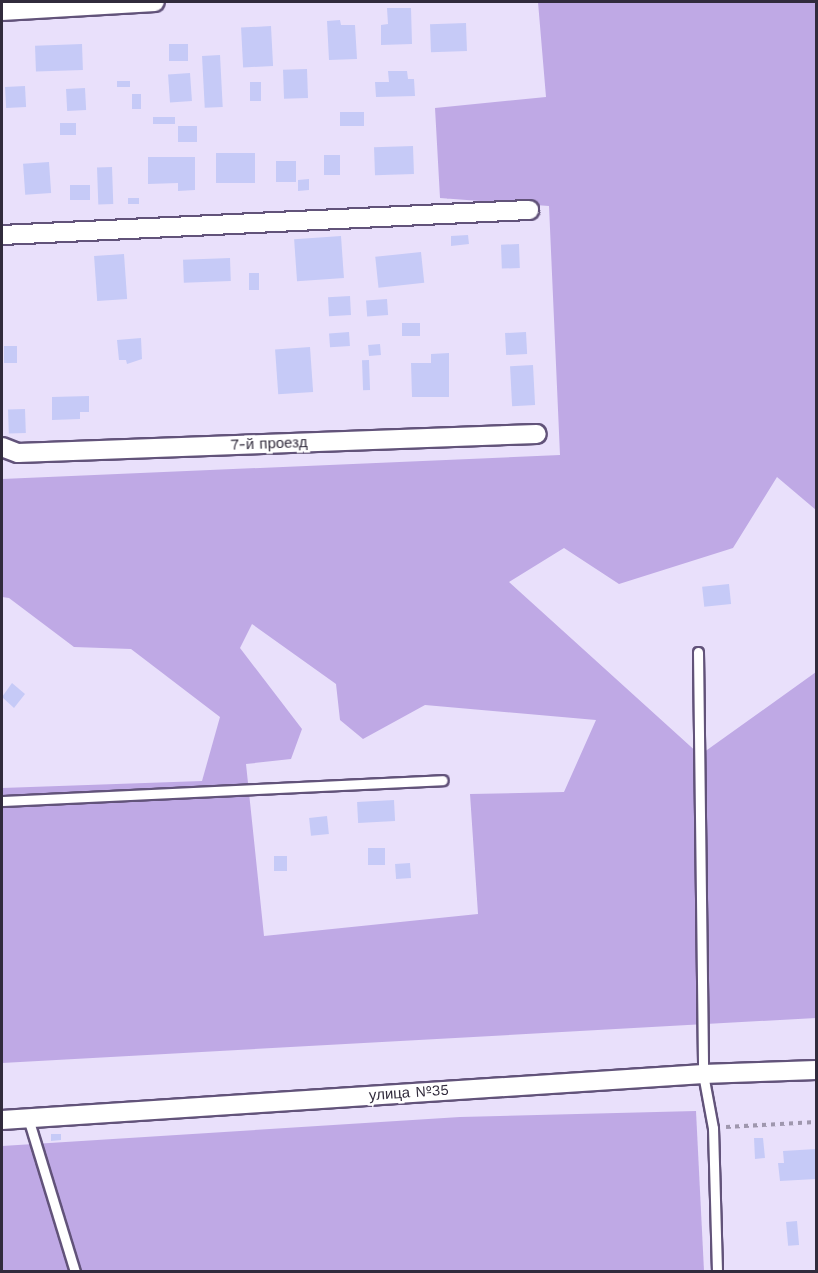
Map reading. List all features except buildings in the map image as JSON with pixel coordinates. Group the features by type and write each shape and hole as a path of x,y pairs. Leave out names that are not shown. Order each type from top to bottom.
{"street":[{"path":"2,11 155,2"},
{"path":"2,235 529,210"},
{"name":"7-й проезд","path":"2,447 18,453 537,434"},
{"name":"улица №35","path":"2,1120 703,1074 816,1070"}],"lane":[{"path":"698,652 703,1074 713,1128 717,1272"},
{"path":"2,801 442,780"},
{"path":"28,1118 75,1272"}],"path":[{"path":"713,1128 816,1122"}],"shaded area":[{"path":"538,2 816,2 816,510 777,477 733,548 619,584 564,548 509,582 700,755 816,672 816,1018 2,1063 2,788 202,781 220,717 131,649 74,647 9,598 2,597 2,479 560,455 549,206 440,198 435,108 546,97","holes":["252,624 336,684 340,720 363,739 425,705 596,720 564,792 470,794 478,914 264,936 246,764 291,759 302,729 240,648"]},
{"path":"696,1111 704,1271 2,1272 2,1146 460,1117"}]}
